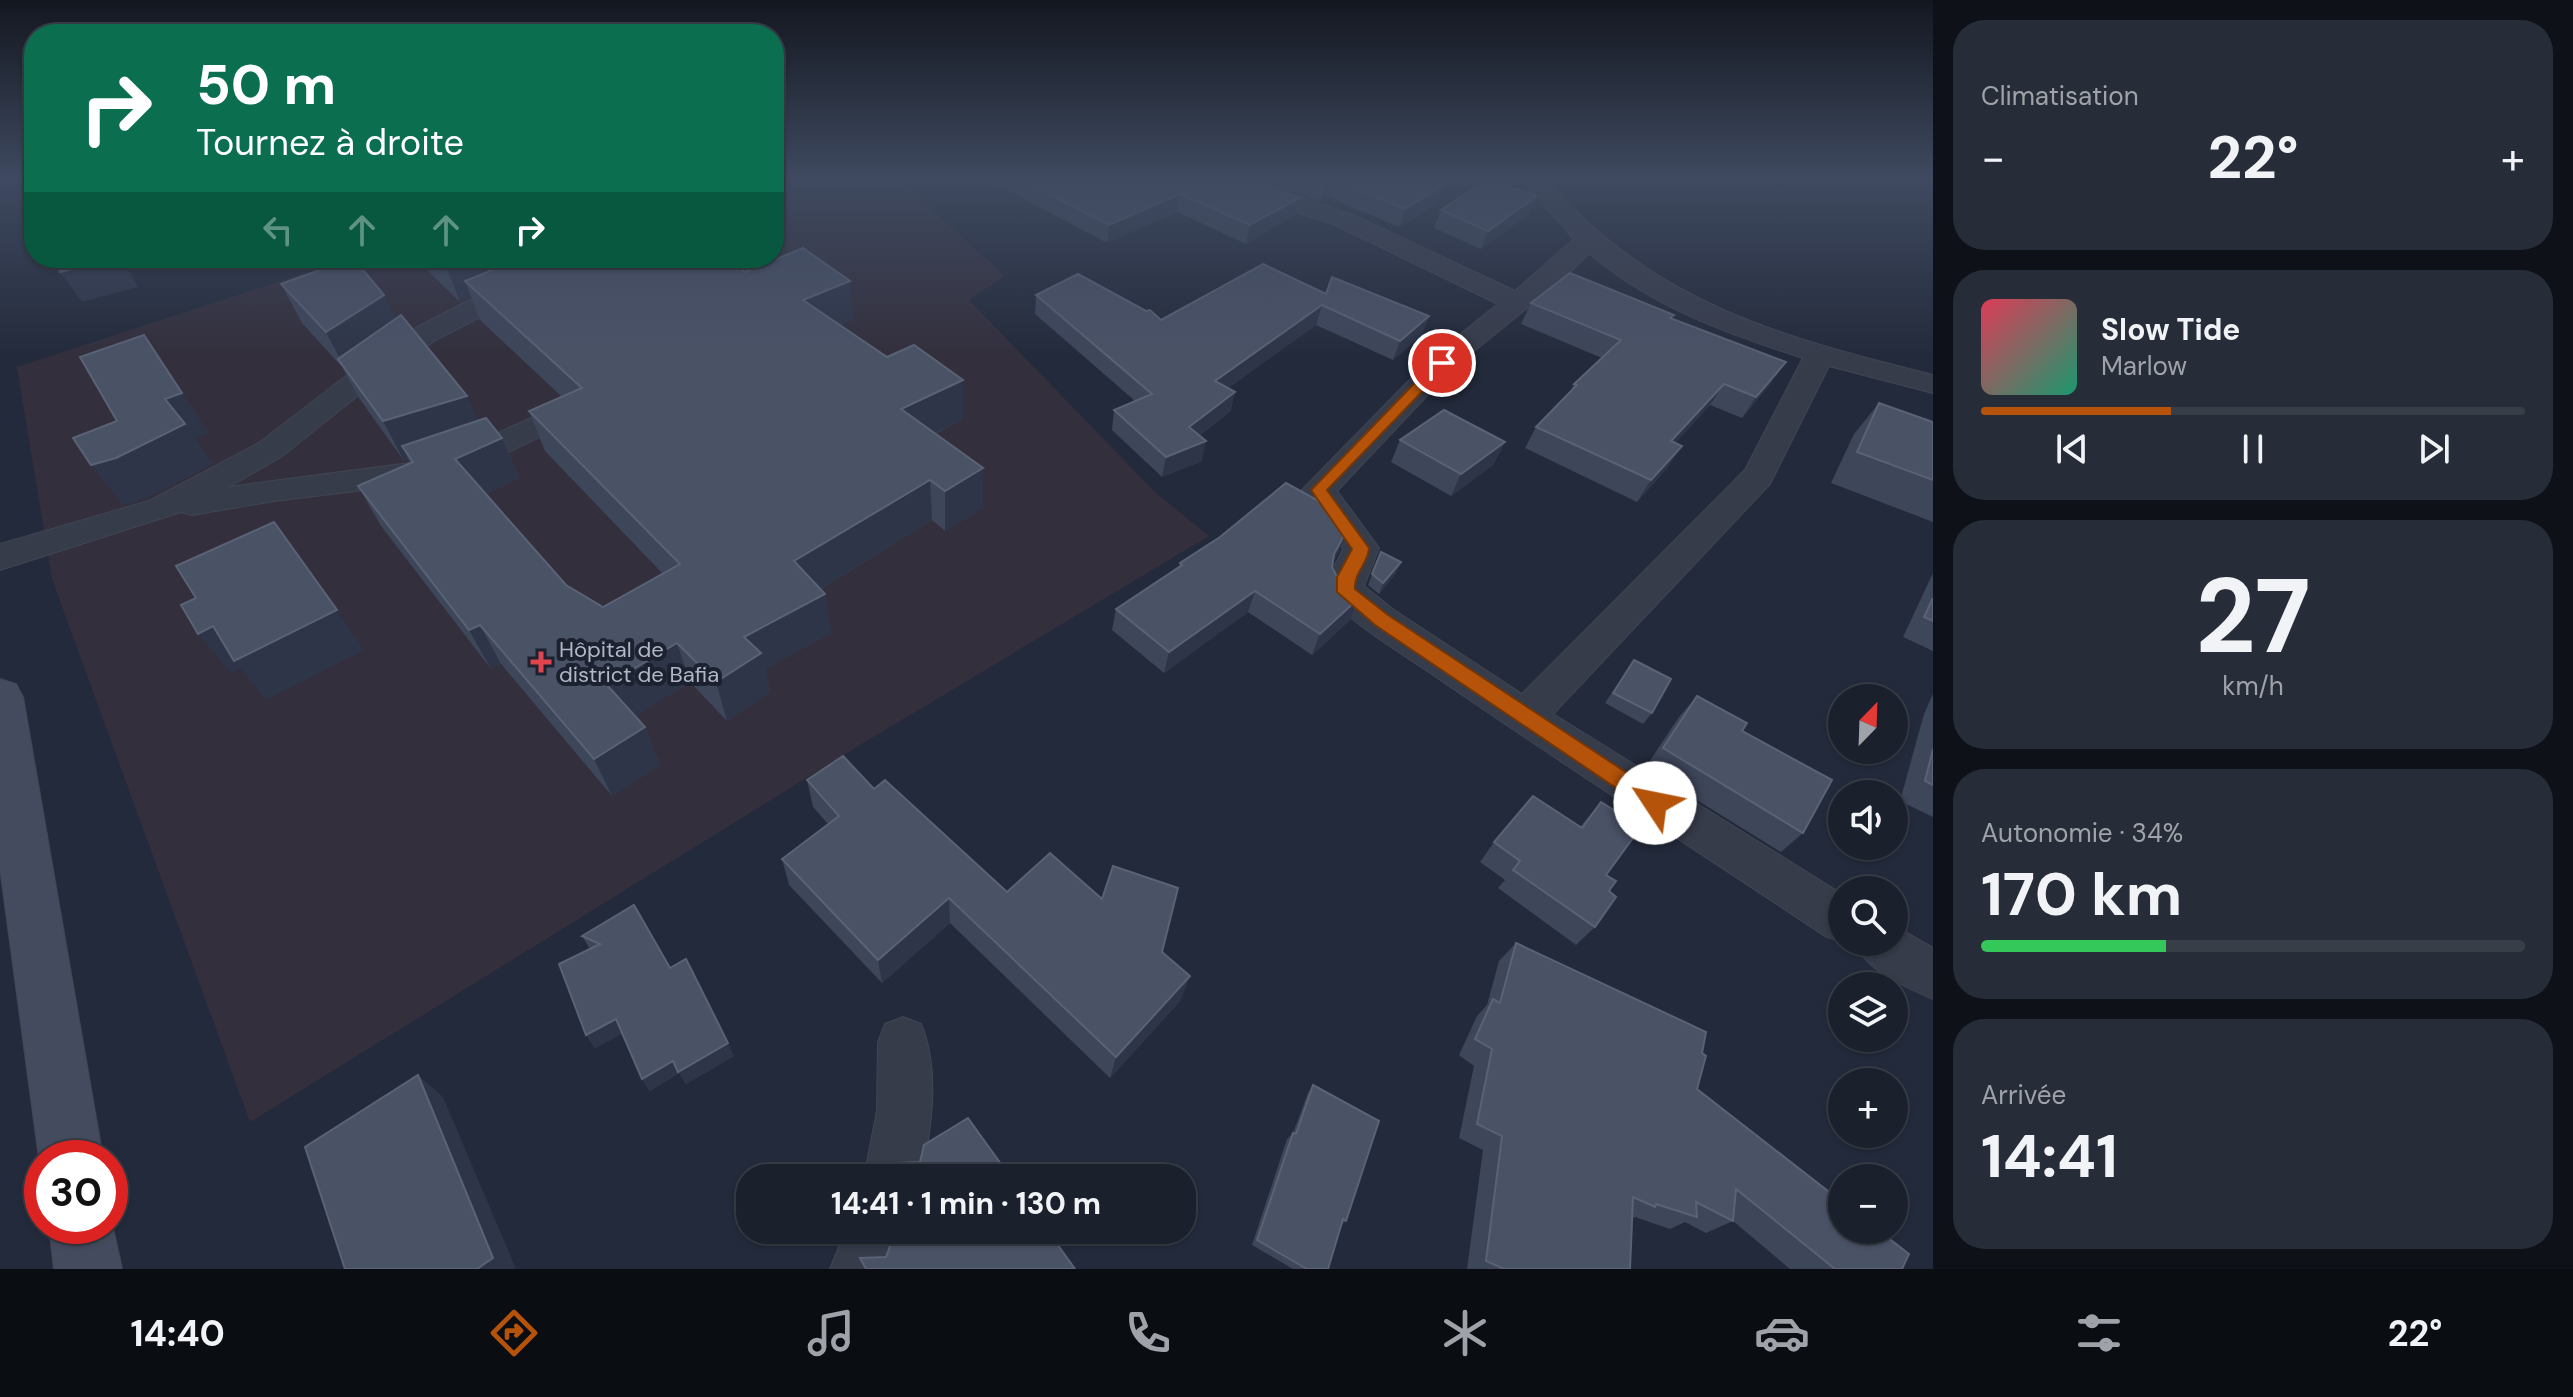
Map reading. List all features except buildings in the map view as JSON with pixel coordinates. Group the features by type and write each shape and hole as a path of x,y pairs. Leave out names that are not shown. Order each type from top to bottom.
{"main road":[{"path":"0,697 68,1140"},
{"path":"85,1244 88,1269"}],"street":[{"path":"1382,238 1516,302"},
{"path":"1828,911 1525,717 1381,620 1346,592 1346,577 1361,548 1319,490 1442,363 1588,240 1616,262 1705,311 1819,356 1933,384"},
{"path":"161,509 270,450 377,366 429,332 484,304 569,268"},
{"path":"1525,717 1758,476 1819,356"},
{"path":"0,557 161,509 274,490 421,472 491,448 560,415"},
{"path":"1901,956 1933,975"},
{"path":"897,1164 906,1083 903,1042"},
{"path":"859,1269 869,1244"}],"shaded area":[{"name":"Hôpital de district de Bafia","path":"784,238 964,238 1005,276 969,300 1155,492 1209,536 860,745 250,1122 52,579 17,367 320,268 784,268"}],"place":[{"name":"Hôpital de district de Bafia","path":"541,662"}],"route":[{"path":"1442,363 1354,450 1319,490 1361,548 1361,553 1348,570 1346,592 1381,620 1655,803"}]}
